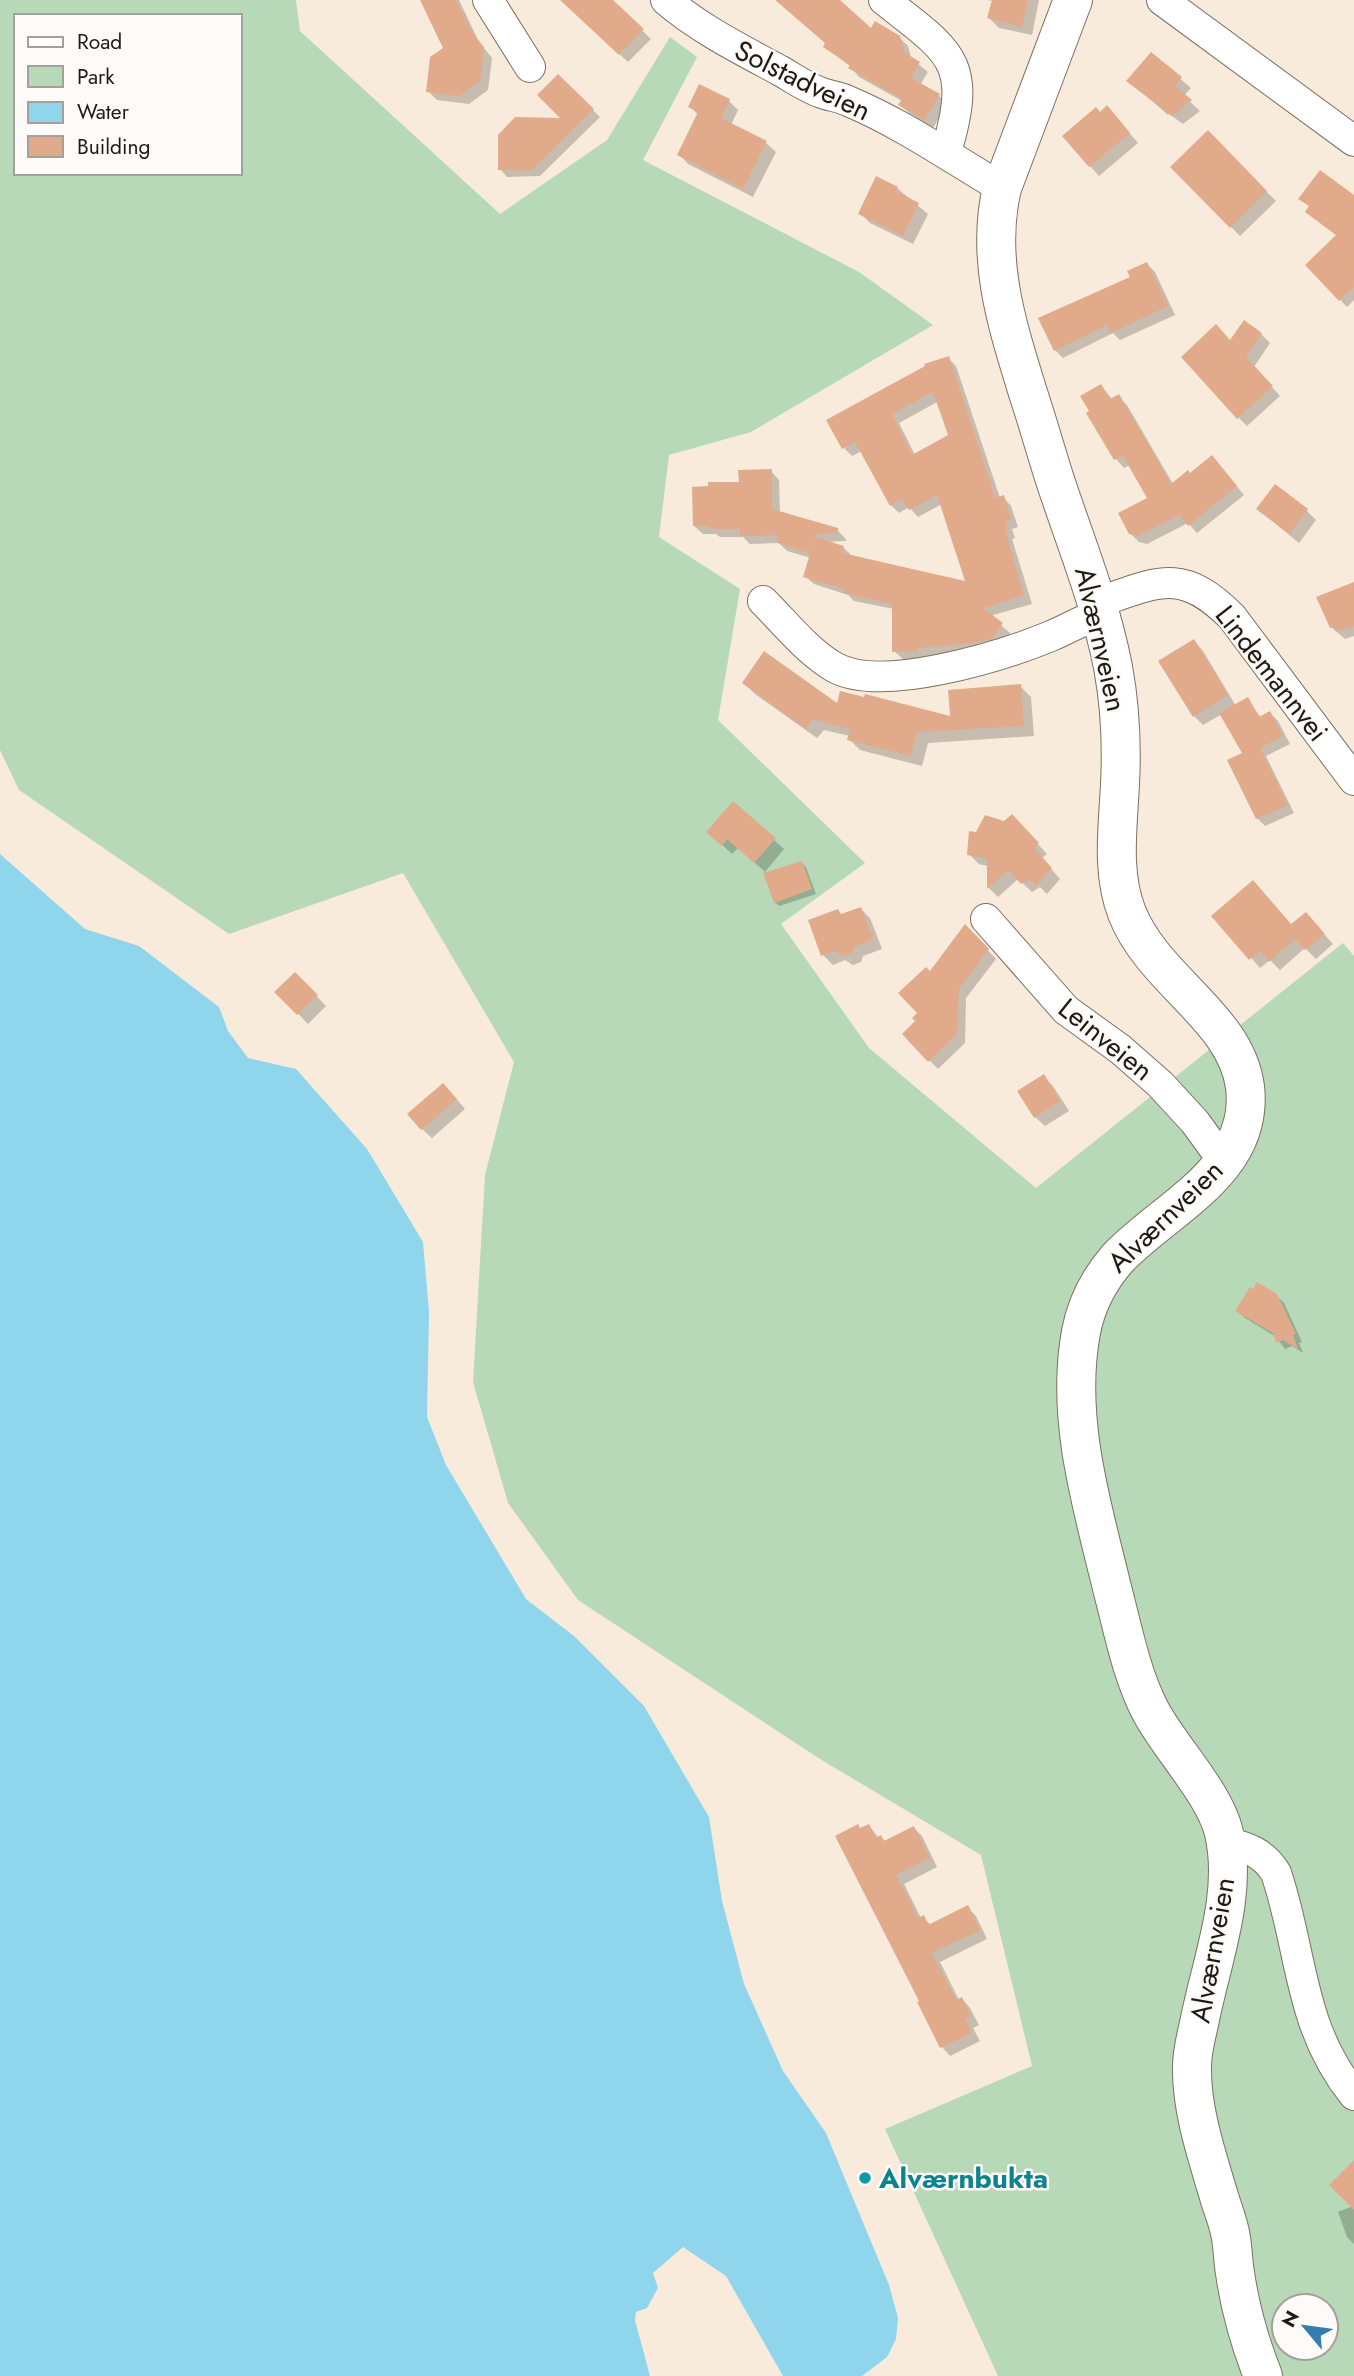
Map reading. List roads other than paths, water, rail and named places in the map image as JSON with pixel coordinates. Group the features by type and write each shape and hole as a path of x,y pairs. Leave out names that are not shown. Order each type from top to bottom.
{"main road":[{"name":"Alværnveien","path":"1073,0 1002,188 996,209 996,264 1003,307 1098,608 1112,661 1120,719 1121,778 1117,866 1123,900 1134,928 1150,954 1219,1027 1237,1059 1245,1086 1244,1112 1239,1132 1224,1162 1195,1194 1114,1262 1087,1308 1081,1330 1076,1390 1080,1446 1126,1644 1138,1681 1149,1709 1219,1819 1226,1842 1228,1867 1225,1909 1202,2007 1192,2066 1196,2107 1231,2237 1240,2300 1263,2376"}],"street":[{"path":"488,0 530,67"},
{"name":"Solstadveien","path":"666,0 722,40 821,93 847,100 946,152 1002,188"},
{"path":"884,0 940,46 953,66 958,100 946,152"},
{"path":"1162,0 1354,141"},
{"name":"Lindemannvei","path":"764,601 816,654 834,667 851,674 874,677 905,675 973,661 1052,635 1098,608 1160,583 1175,582 1200,590 1213,598 1232,617 1354,780"},
{"name":"Leinveien","path":"986,919 1066,1010 1120,1049 1160,1084 1195,1122 1224,1162"},
{"path":"1226,1842 1250,1848 1272,1865 1312,2021 1329,2058 1354,2095"}],"water":[{"path":"0,854 85,929 139,946 219,1007 228,1031 248,1058 296,1069 367,1149 423,1242 429,1311 427,1417 446,1465 526,1599 574,1636 644,1706 709,1817 722,1901 744,1984 783,2071 826,2133 889,2285 898,2318 896,2339 887,2357 862,2376 783,2376 726,2276 683,2247 653,2273 658,2288 647,2308 636,2312 635,2320 650,2376 0,2376"}],"place":[{"name":"Alværnbukta","path":"865,2178"}]}
